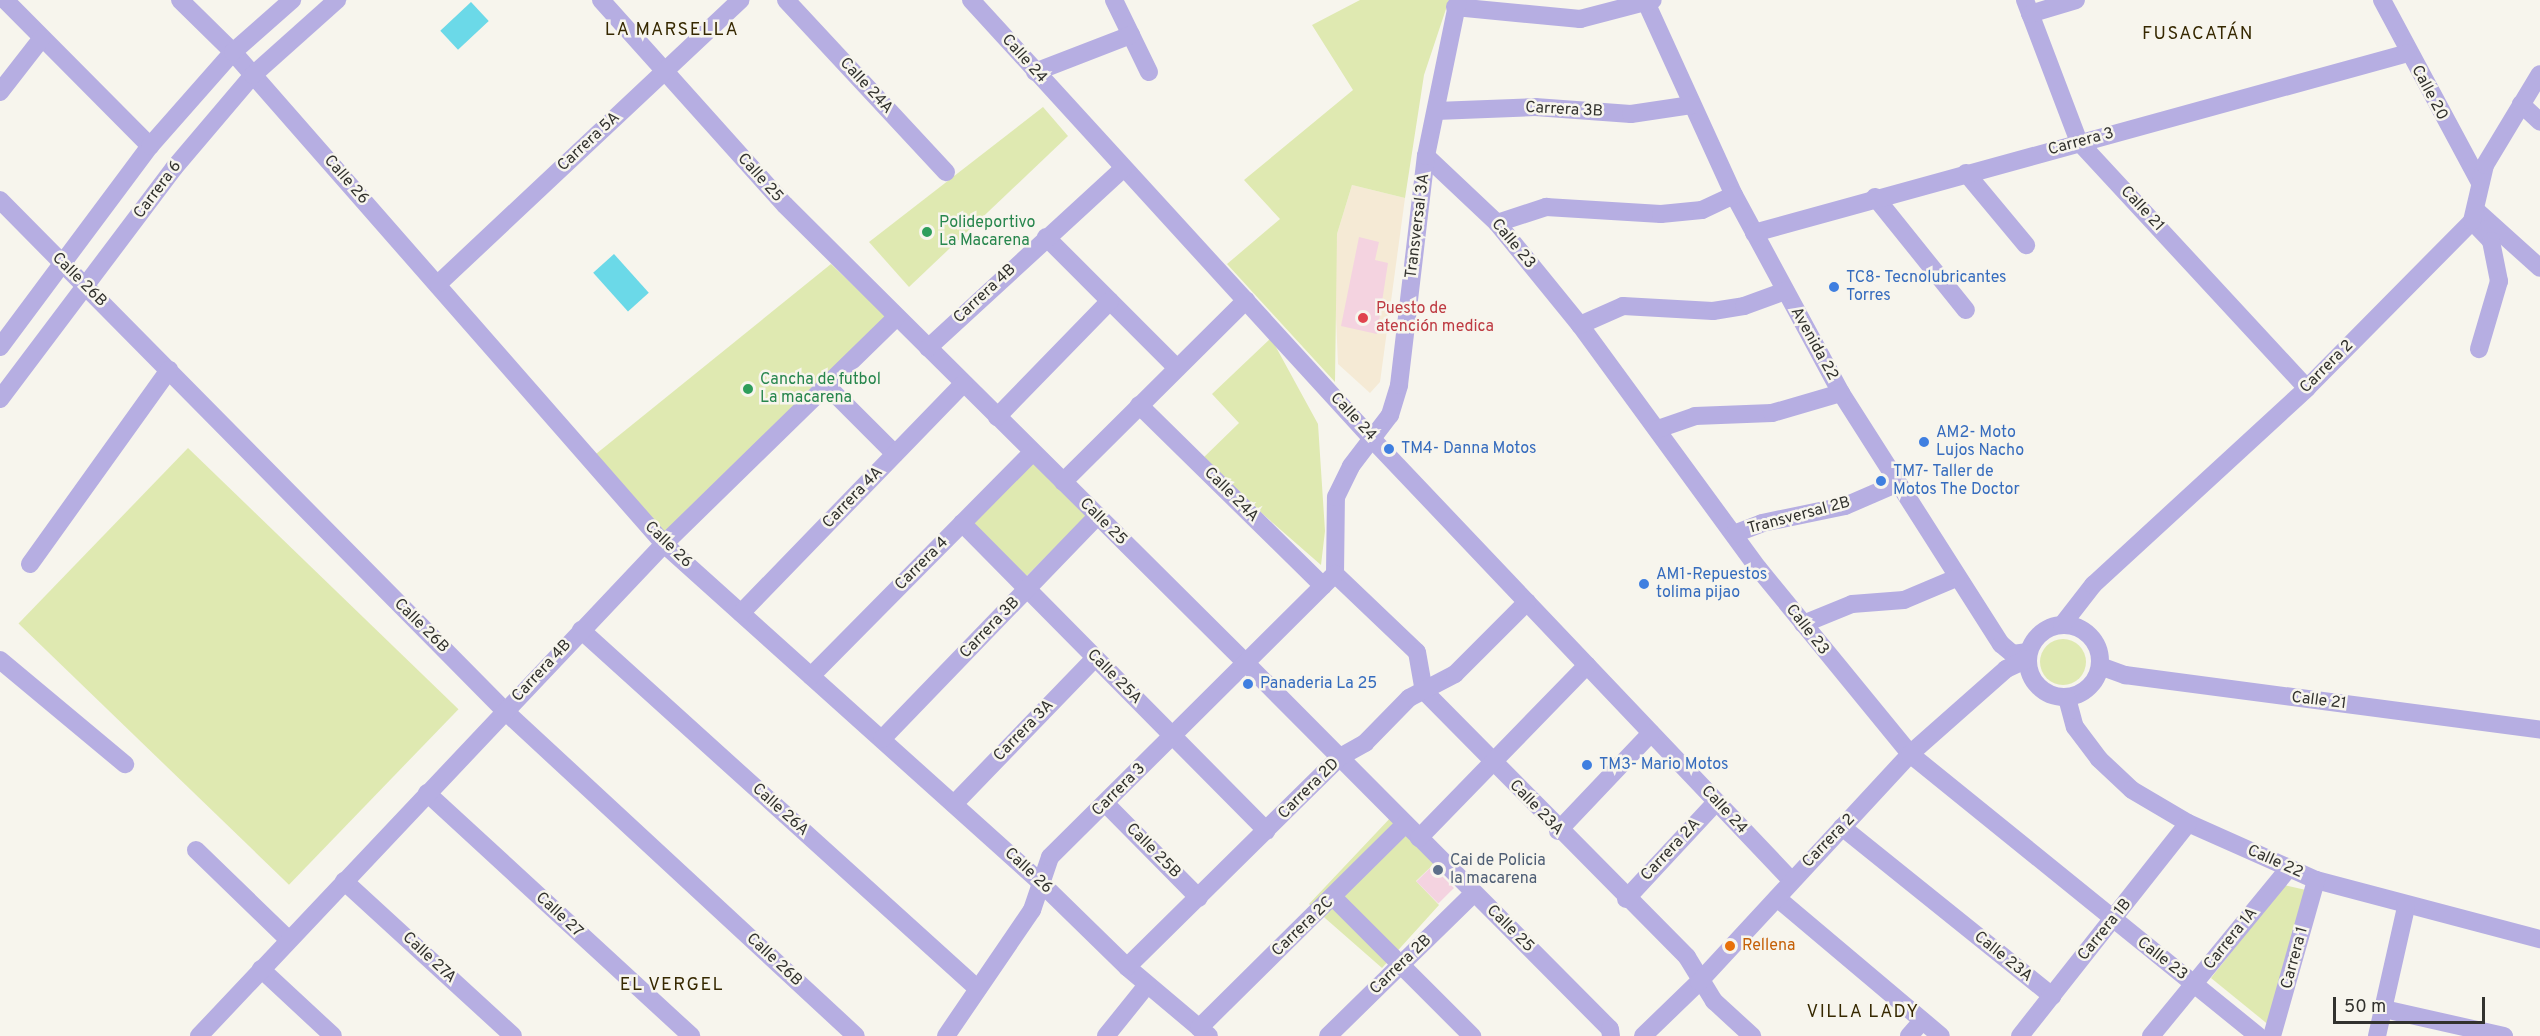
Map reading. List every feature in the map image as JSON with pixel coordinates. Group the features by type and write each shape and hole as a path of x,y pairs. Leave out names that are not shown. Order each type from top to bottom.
{"street":[{"path":"5,0 150,146"},
{"name":"Calle 26","path":"180,0 233,52 664,543 1040,882 1127,967 1204,1032"},
{"name":"Carrera 6","path":"2,339 65,265 150,146 233,52 292,0"},
{"name":"Carrera 6","path":"0,399 87,287 174,168 253,75 337,0"},
{"name":"Calle 25","path":"601,0 785,205 1340,757 1610,1029 1611,1036"},
{"name":"Carrera 5A","path":"438,284 740,0"},
{"name":"Calle 24A","path":"786,0 946,172"},
{"name":"Calle 24","path":"971,0 1373,440 1791,880"},
{"path":"1114,0 1149,72"},
{"path":"2027,7 2076,0"},
{"name":"Calle 20","path":"2382,0 2408,53 2480,183"},
{"path":"1456,4 1580,19 1648,1"},
{"name":"Avenida 22","path":"1648,1 1691,105 1734,195 1841,393 1956,578 2007,650 2027,656"},
{"name":"Transversal 3A","path":"1373,440 1390,415 1399,385 1426,156 1456,4"},
{"name":"Calle 21","path":"2027,7 2079,142 2307,388"},
{"path":"1035,72 1131,35"},
{"path":"0,92 42,38"},
{"name":"Carrera 3","path":"1754,233 1875,197 2408,53"},
{"path":"2479,349 2498,270 2490,241 2475,216 2480,183 2485,165 2540,74"},
{"path":"2520,104 2540,122"},
{"name":"Carrera 3B","path":"1436,111 1535,107 1631,114 1691,105"},
{"name":"Calle 23","path":"1426,156 1497,223 1581,325 1803,624 1910,754 2113,921 2258,1036"},
{"name":"Carrera 4B","path":"928,348 1046,237 1123,169"},
{"path":"1966,173 2026,245"},
{"path":"1497,223 1546,207 1661,214 1702,210 1734,195"},
{"path":"1875,197 1966,310"},
{"name":"Calle 26B","path":"0,200 505,711 856,1036"},
{"path":"2475,216 2540,268"},
{"name":"Carrera 2","path":"2062,625 2093,585 2307,388 2475,216"},
{"path":"1046,237 1177,368"},
{"path":"1581,325 1623,306 1713,311 1744,306 1785,291"},
{"path":"1063,482 1246,300"},
{"path":"997,417 1110,301"},
{"name":"Carrera 4B","path":"199,1036 664,543 897,317"},
{"path":"30,564 169,370"},
{"name":"Carrera 4A","path":"741,613 964,383"},
{"path":"827,386 895,454"},
{"path":"1658,429 1695,416 1772,413 1841,393"},
{"name":"Calle 24A","path":"1139,405 1329,580"},
{"path":"1373,440 1351,466 1336,497 1329,580 1418,652 1424,691"},
{"name":"Carrera 4","path":"811,675 1033,452"},
{"name":"Transversal 2B","path":"1734,534 1762,523 1845,506 1896,484"},
{"name":"Carrera 3B","path":"882,740 1097,516"},
{"name":"Calle 25A","path":"962,523 1267,831"},
{"path":"1803,624 1852,604 1904,600 1956,578"},
{"name":"Carrera 3","path":"946,1036 1032,910 1050,857 1106,804 1329,580"},
{"name":"Carrera 2D","path":"1127,967 1340,757 1365,743 1409,698 1455,674 1527,602"},
{"path":"2062,625 2090,636 2100,652 2100,666 2089,687 2067,698 2038,687 2027,656 2042,632 2062,625"},
{"name":"Calle 26A","path":"581,630 978,989"},
{"name":"Carrera 2","path":"1643,1036 1699,982 1910,754 2006,669 2027,656"},
{"name":"Carrera 3A","path":"954,804 1095,658"},
{"path":"0,660 125,764"},
{"path":"1419,837 1587,665"},
{"name":"Calle 21","path":"2100,666 2125,675 2540,730"},
{"name":"Calle 23A","path":"1424,691 1558,831 1687,957 1699,982 1752,1036"},
{"name":"Calle 22","path":"2067,698 2075,727 2099,759 2132,790 2188,824 2316,880 2406,907 2540,939"},
{"path":"1558,831 1651,733"},
{"name":"Calle 27","path":"427,793 691,1036"},
{"name":"Carrera 2A","path":"1626,899 1716,802"},
{"name":"Calle 25B","path":"1106,804 1199,898"},
{"name":"Carrera 2C","path":"1204,1032 1405,824"},
{"name":"Carrera 1B","path":"2020,1036 2188,824"},
{"name":"Calle 23A","path":"1842,827 2052,996"},
{"path":"196,850 289,940"},
{"name":"Carrera 1A","path":"2151,1036 2288,869"},
{"name":"Carrera 1","path":"2272,1036 2316,880"},
{"name":"Calle 27A","path":"344,881 513,1036"},
{"name":"Carrera 2B","path":"1328,1036 1474,893"},
{"path":"1333,897 1470,1035"},
{"path":"1776,898 1941,1036"},
{"path":"2377,1036 2406,907"},
{"path":"261,969 333,1036"},
{"path":"1106,1036 1147,985"},
{"path":"2384,1009 2504,1036"},
{"path":"1909,1036 1922,1021"}],"shaded area":[{"name":"Puesto de atención medica","path":"1352,185 1405,198 1380,382 1370,393 1338,364 1334,271 1337,234"}],"green space":[{"path":"1360,0 1449,0 1424,75 1405,198 1352,185 1337,234 1335,382 1227,264 1280,219 1244,180 1353,90 1312,25"},
{"path":"1043,107 1068,136 909,287 869,242"},
{"name":"Cancha de futbol La macarena","path":"831,264 890,320 664,542 591,458"},
{"path":"1271,338 1318,424 1325,531 1321,565 1201,460 1239,423 1212,394"},
{"path":"188,448 458,709 289,885 19,624"},
{"path":"1033,455 1090,512 1025,578 967,521"},
{"path":"2063,639 2079,646 2086,662 2079,678 2063,685 2047,678 2040,662 2047,646"},
{"path":"1393,815 1438,860 1416,881 1439,905 1382,968 1309,904"},
{"path":"2284,885 2306,890 2270,1026 2211,978"}],"water":[{"path":"471,2 489,21 458,50 440,31"},
{"path":"614,254 649,293 628,311 593,273"}],"building":[{"path":"1359,237 1379,242 1375,260 1388,263 1377,334 1341,326"},
{"name":"Cai de Policia la macarena","path":"1432,866 1454,888 1438,903 1416,882"}],"place":[{"name":"Polideportivo La Macarena","path":"927,232"},
{"name":"TC8- Tecnolubricantes Torres","path":"1834,287"},
{"name":"Puesto de atención medica","path":"1363,318"},
{"name":"Cancha de futbol La macarena","path":"748,389"},
{"name":"AM2- Moto Lujos Nacho","path":"1924,442"},
{"name":"TM4- Danna Motos","path":"1389,449"},
{"name":"TM7- Taller de Motos The Doctor","path":"1881,481"},
{"name":"AM1-Repuestos tolima pijao","path":"1644,584"},
{"name":"Panaderia La 25","path":"1248,684"},
{"name":"TM3- Mario Motos","path":"1587,765"},
{"name":"Cai de Policia la macarena","path":"1438,870"},
{"name":"Rellena","path":"1730,946"}],"district":[{"name":"LA MARSELLA","path":"672,31"},
{"name":"FUSACATÁN","path":"2198,35"},
{"name":"EL VERGEL","path":"672,986"},
{"name":"VILLA LADY","path":"1863,1013"}]}
